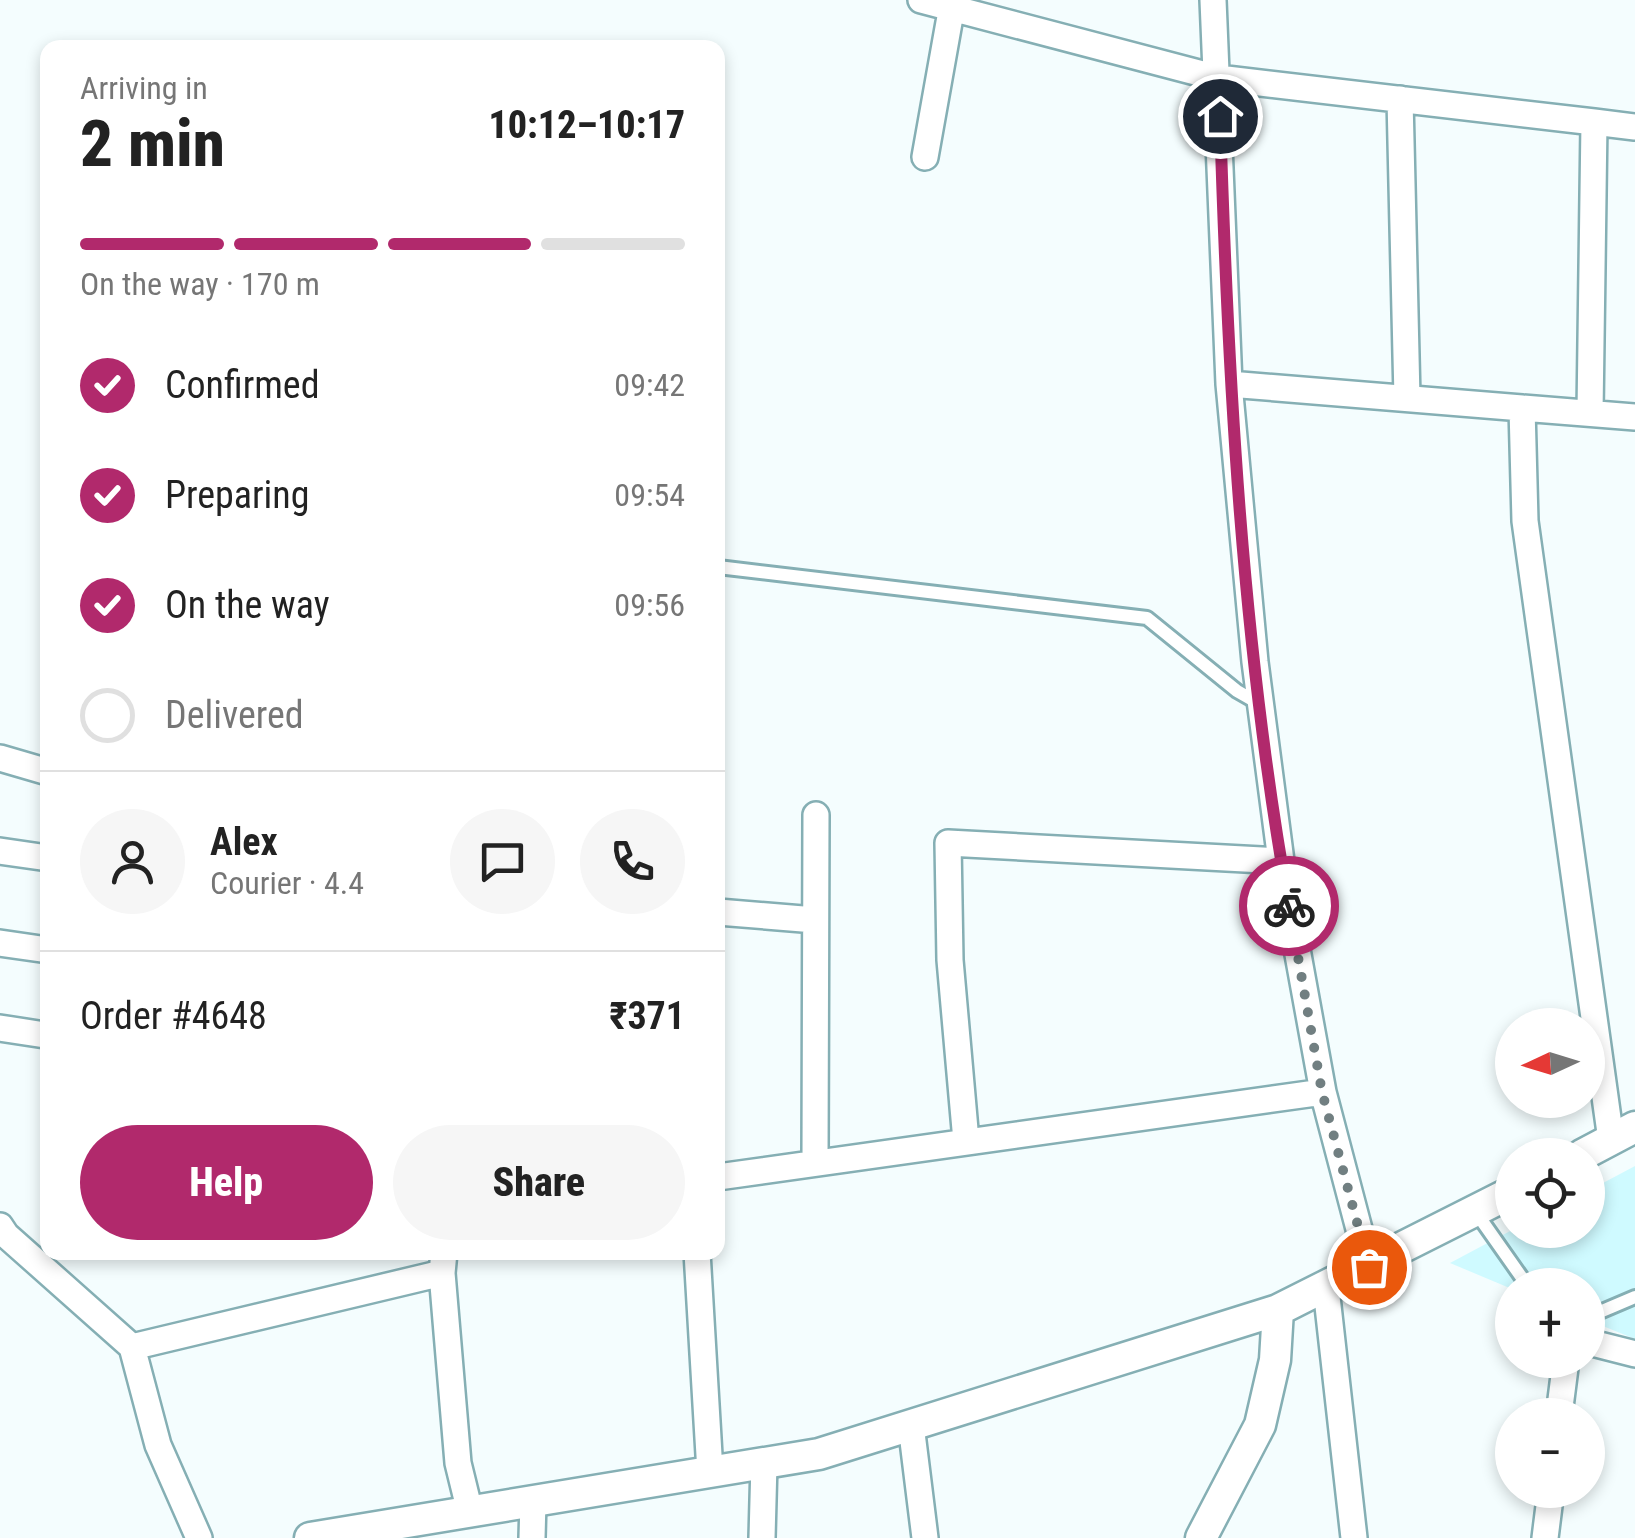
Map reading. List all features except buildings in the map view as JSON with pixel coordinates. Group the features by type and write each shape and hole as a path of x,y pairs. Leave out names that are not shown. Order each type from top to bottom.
{"street":[{"path":"921,0 952,4 1218,78 1635,127"},
{"path":"1213,0 1229,384 1260,705 1322,1092 1369,1267"},
{"path":"925,157 952,4"},
{"path":"1400,100 1406,398"},
{"path":"1590,413 1594,122"},
{"path":"1229,384 1635,417"},
{"path":"1522,408 1526,521 1623,1133"},
{"path":"0,758 40,770"},
{"path":"815,1162 816,815"},
{"path":"966,1142 950,960 948,843 1282,861"},
{"path":"0,851 40,857"},
{"path":"725,913 815,920"},
{"path":"0,943 40,949"},
{"path":"0,1028 40,1033"},
{"path":"725,1176 1322,1092"},
{"path":"310,1538 819,1454 1278,1310 1495,1201"},
{"path":"0,1226 6,1236 132,1346 158,1445 200,1538"},
{"path":"697,1260 710,1472"},
{"path":"132,1346 442,1263 458,1463 470,1512"},
{"path":"1326,1288 1354,1538"},
{"path":"1201,1538 1260,1425 1275,1360 1278,1310"},
{"path":"1605,1346 1635,1354"},
{"path":"911,1425 925,1538"},
{"path":"762,1538 764,1463"},
{"path":"532,1538 533,1501"},
{"path":"1545,1538 1548,1508"}],"lane":[{"path":"725,569 1147,618 1236,692 1260,705"},
{"path":"1475,1212 1515,1268"},
{"path":"1605,1310 1635,1297"}],"shaded area":[{"path":"1635,1166 1635,1339 1605,1327 1605,1268 1495,1268 1495,1282 1450,1263 1495,1239 1495,1248 1605,1248 1605,1182"}],"way so far":[{"path":"1289,906 1322,1092 1369,1267"}],"route":[{"path":"1220,116 1229,384 1255,662 1289,906"}]}
